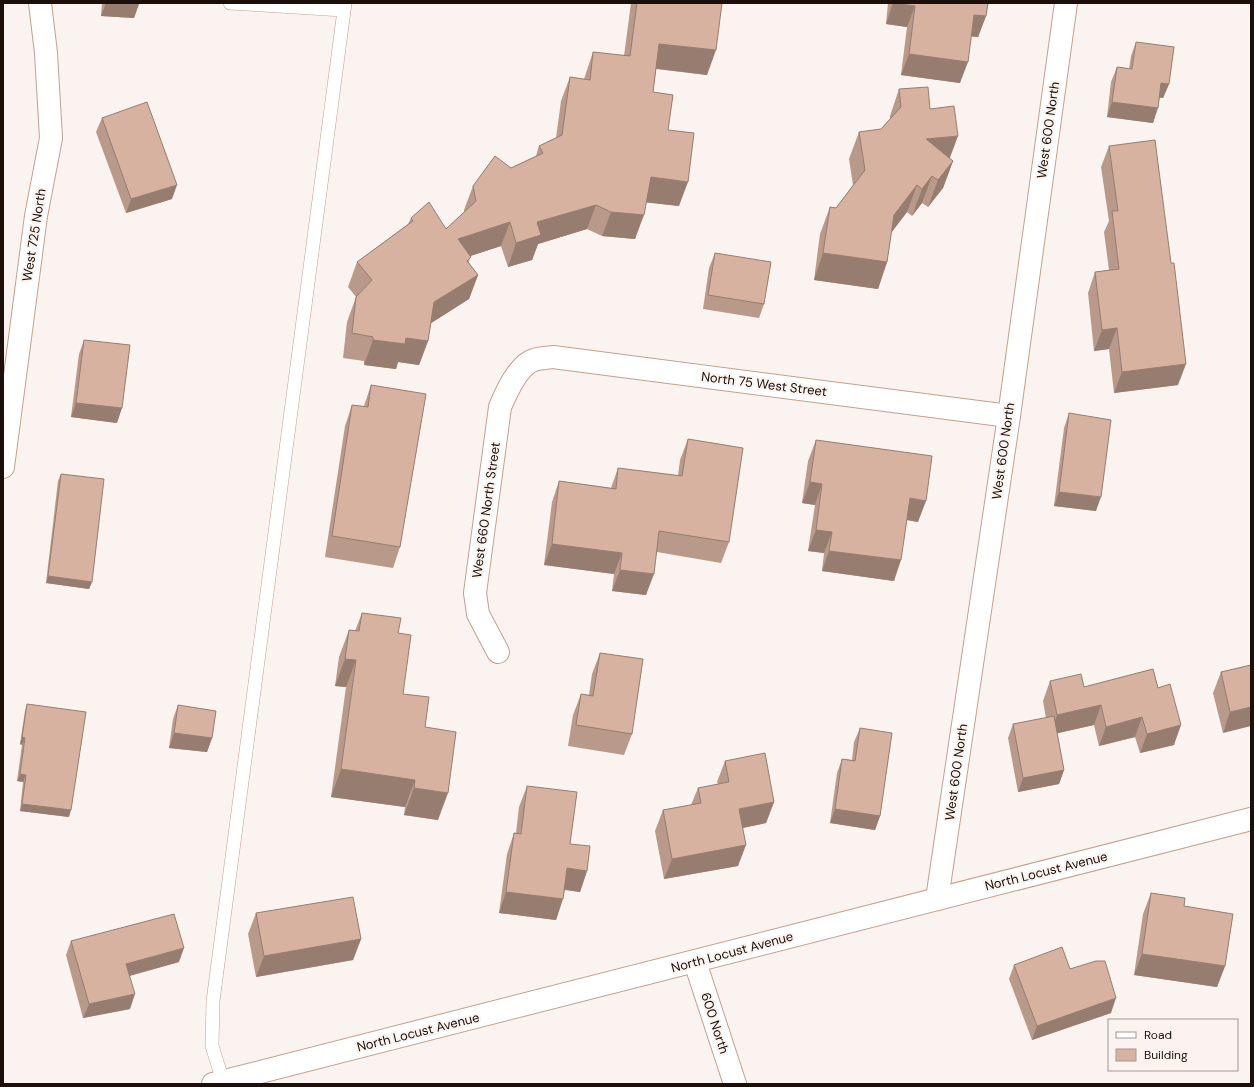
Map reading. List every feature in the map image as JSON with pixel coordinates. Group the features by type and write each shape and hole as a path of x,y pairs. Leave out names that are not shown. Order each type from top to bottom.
{"street":[{"name":"West 725 North","path":"3,467 36,216 52,138 46,53 40,3"},
{"name":"West 600 North","path":"936,899 1009,416 1066,3"},
{"name":"North 75 West Street","path":"522,369 533,360 553,357 1009,416"},
{"name":"West 660 North Street","path":"498,652 478,614 475,593 500,407 508,387 522,369"},
{"name":"North Locust Avenue","path":"218,1083 1251,819"},
{"name":"600 North","path":"695,962 735,1084"}],"lane":[{"path":"218,1083 212,1046 213,1001 344,7 230,3"}],"building":[{"path":"637,3 722,3 716,50 659,44 653,92 673,95 668,130 694,133 688,182 651,177 644,215 611,212 596,205 537,222 541,235 516,243 510,222 458,239 471,257 467,261 478,275 434,302 428,341 406,338 405,344 373,340 373,337 352,333 356,297 372,280 357,262 413,221 411,218 429,202 446,229 476,201 473,186 495,156 511,168 543,153 539,146 562,135 570,77 590,80 593,52 630,56"},
{"path":"893,3 988,3 986,16 974,15 968,62 909,54 915,6"},
{"path":"1136,42 1174,47 1169,84 1161,83 1158,108 1112,102 1117,67 1132,69"},
{"path":"928,87 930,109 954,106 958,136 926,139 953,161 938,180 932,176 922,189 917,185 894,215 887,262 823,253 830,207 836,208 865,170 859,132 881,129 901,107 899,89"},
{"path":"147,102 177,185 131,199 102,118"},
{"path":"1155,140 1171,263 1174,263 1186,364 1122,372 1117,328 1102,330 1095,272 1119,269 1112,211 1118,211 1109,146"},
{"path":"715,253 771,262 764,304 708,295"},
{"path":"84,340 130,345 122,408 76,403"},
{"path":"371,385 426,394 400,547 332,536 352,405 368,407"},
{"path":"1069,413 1111,420 1101,497 1059,492"},
{"path":"688,439 743,448 729,542 659,531 654,574 620,570 622,553 552,544 559,481 616,489 618,468 682,476"},
{"path":"816,440 932,456 926,501 910,498 901,560 829,551 832,532 816,530 822,484 810,482"},
{"path":"61,474 104,479 92,582 48,576"},
{"path":"362,613 401,618 398,633 411,635 403,694 429,697 425,727 456,732 448,793 414,788 415,780 341,769 356,660 345,659 349,630 359,631"},
{"path":"600,653 643,659 632,734 576,725 581,694 593,696"},
{"path":"1251,665 1251,707 1230,712 1221,672"},
{"path":"1153,669 1158,688 1170,684 1181,725 1147,734 1142,717 1106,727 1101,705 1057,715 1050,681 1081,674 1084,687"},
{"path":"27,704 86,712 71,810 22,804 26,775 20,774 25,738 22,737"},
{"path":"178,705 216,711 212,738 174,733"},
{"path":"1054,716 1064,770 1023,778 1013,724"},
{"path":"860,728 892,733 880,816 835,809 842,759 855,761"},
{"path":"765,753 774,802 739,809 746,845 672,859 663,810 701,803 698,788 729,782 725,761"},
{"path":"527,786 577,792 570,844 590,846 587,871 567,868 563,899 506,892 514,833 521,834"},
{"path":"1151,893 1185,898 1184,906 1233,914 1225,966 1142,954"},
{"path":"353,897 361,939 264,956 256,913"},
{"path":"174,914 184,948 126,964 135,994 89,1004 71,941"},
{"path":"1062,947 1070,969 1096,961 1105,961 1116,998 1037,1026 1014,965"}]}
